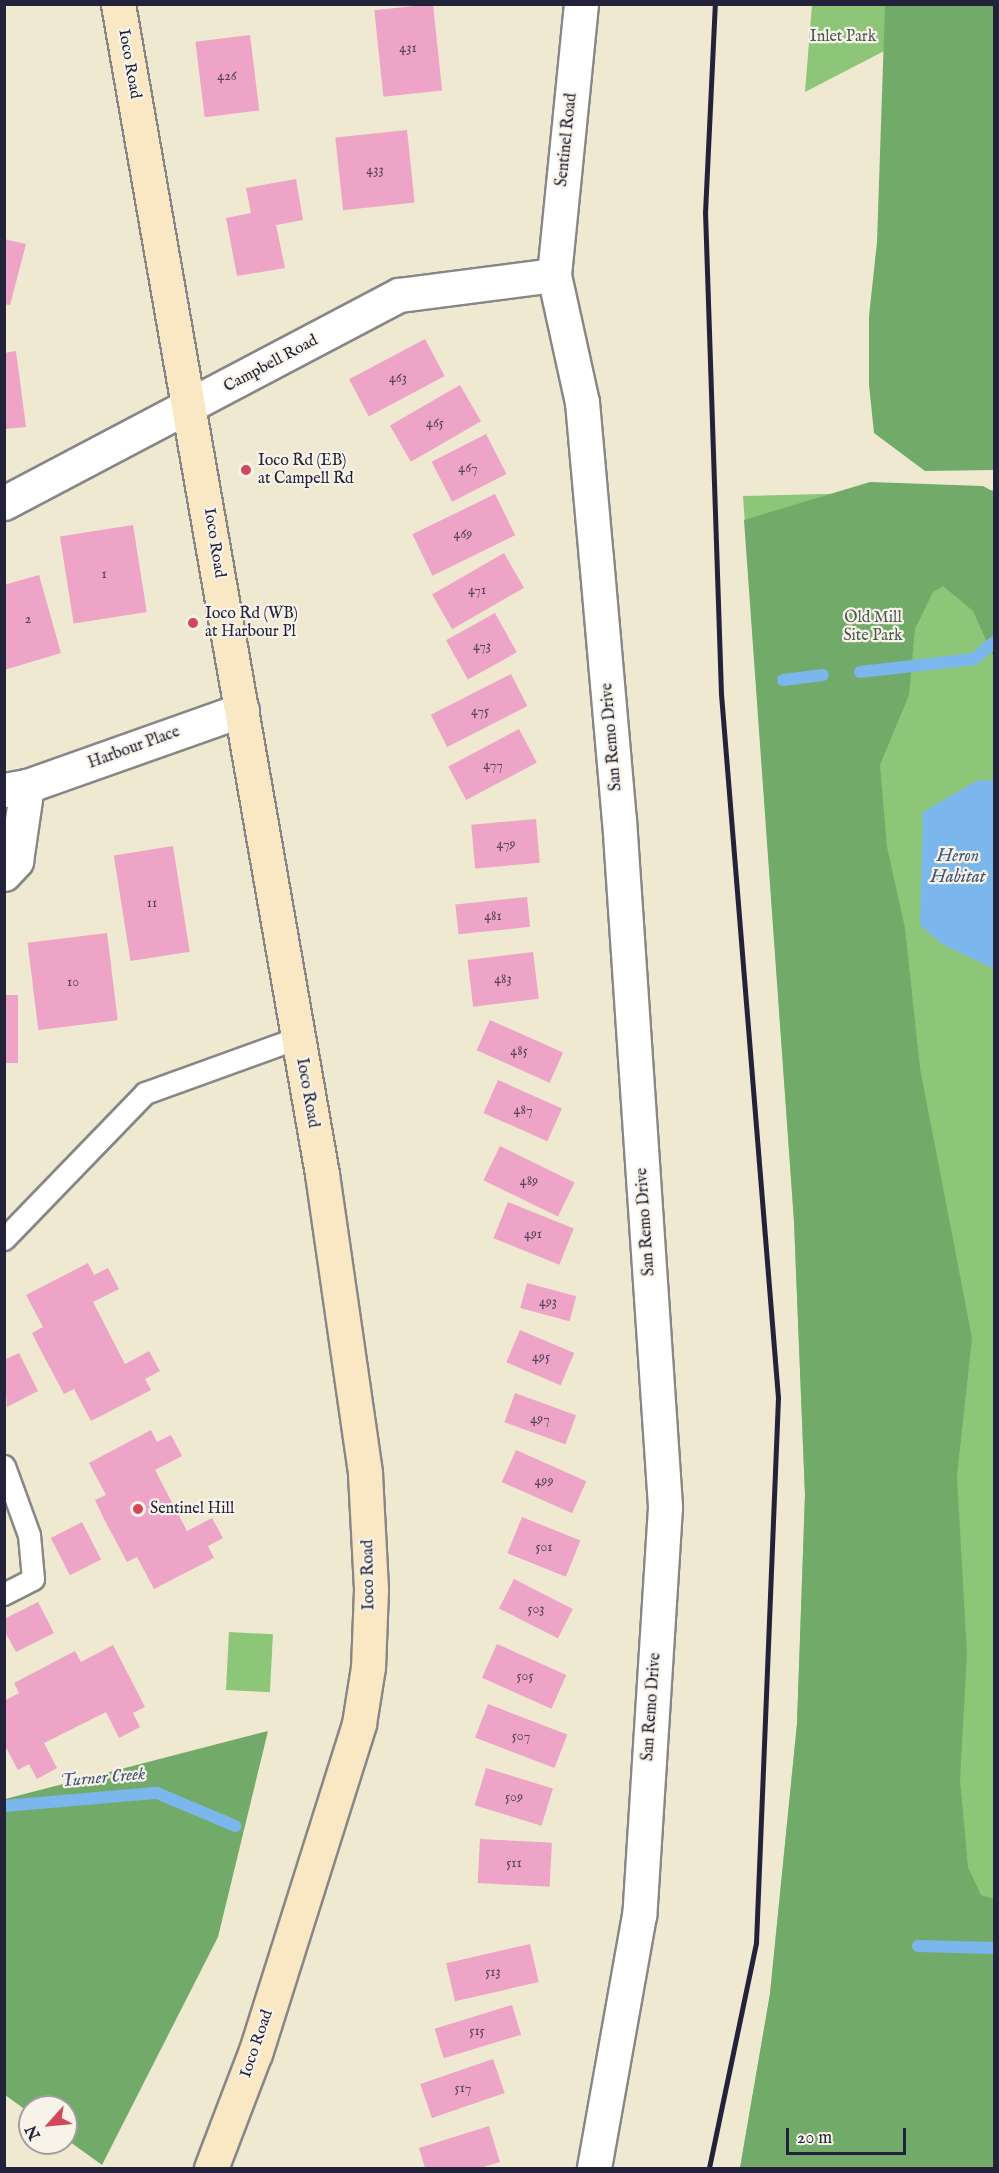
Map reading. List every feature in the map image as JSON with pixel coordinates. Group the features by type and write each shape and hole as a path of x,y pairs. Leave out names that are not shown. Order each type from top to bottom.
{"main road":[{"name":"Ioco Road","path":"118,4 191,407 322,1174 365,1474 371,1590 368,1667 359,1724 255,2053 211,2169"}],"street":[{"name":"Sentinel Road","path":"554,275 581,4"},
{"name":"Campbell Road","path":"4,503 191,407 399,295 554,275"},
{"name":"San Remo Drive","path":"554,275 582,402 619,819 665,1507 639,1915 594,2169"},
{"name":"Harbour Place","path":"4,874 16,861 16,788 242,710"}],"lane":[{"path":"4,1239 146,1094 297,1038"},
{"path":"4,1466 9,1494 29,1535 33,1579 4,1594"}],"green space":[{"name":"Inlet Park","path":"812,5 973,5 805,92"},
{"path":"885,5 994,5 994,470 925,471 874,433 869,385 869,316 877,242"},
{"name":"Old Mill Site Park","path":"870,482 983,486 994,492 994,658 973,611 943,586 933,592 915,629 909,695 880,765 887,847 905,928 920,1068 972,1338 957,1476 967,1654 960,1779 968,1867 981,1895 994,1899 994,2168 740,2168 770,1994 797,1724 805,1495 794,1221 744,520"},
{"name":"Old Mill Site Park","path":"994,490 994,2168 740,2168 770,1994 797,1724 805,1495 794,1221 743,496"},
{"path":"229,1632 273,1634 270,1692 226,1690"},
{"path":"268,1731 218,1937 102,2165 78,2148 78,2095 18,2095 18,2104 5,2095 5,1799"}],"water":[{"name":"Heron Habitat","path":"978,780 994,781 994,969 942,944 920,925 923,812"}],"building":[{"path":"433,4 442,91 383,97 374,10"},
{"path":"250,35 259,110 205,117 195,42"},
{"path":"407,130 415,203 343,210 335,138"},
{"path":"296,179 303,220 276,225 285,268 237,276 226,218 251,213 246,188"},
{"path":"4,239 26,244 10,305 4,304"},
{"path":"425,339 445,376 369,416 349,379"},
{"path":"16,351 26,427 4,429 4,353"},
{"path":"460,385 481,421 411,462 390,426"},
{"path":"486,434 506,474 452,502 432,462"},
{"path":"495,494 515,535 432,576 412,534"},
{"path":"133,525 147,612 74,623 60,537"},
{"path":"504,553 524,588 452,629 432,594"},
{"path":"39,575 61,653 4,670 4,585"},
{"path":"495,613 517,652 468,680 446,640"},
{"path":"511,674 527,706 447,747 431,715"},
{"path":"519,729 537,763 466,800 448,767"},
{"path":"536,819 540,863 475,868 471,825"},
{"path":"173,846 190,952 130,961 114,855"},
{"path":"527,897 530,927 459,934 455,905"},
{"path":"107,933 118,1020 38,1030 28,943"},
{"path":"533,952 539,999 473,1007 467,960"},
{"path":"4,995 18,995 18,1063 4,1063"},
{"path":"490,1020 563,1053 550,1083 477,1050"},
{"path":"498,1080 562,1108 547,1141 483,1113"},
{"path":"500,1146 575,1182 558,1217 483,1180"},
{"path":"508,1202 574,1229 559,1265 493,1238"},
{"path":"88,1263 94,1275 108,1268 119,1289 93,1302 125,1364 149,1351 160,1371 145,1379 151,1390 91,1421 74,1389 64,1394 41,1351 32,1333 43,1327 26,1295"},
{"path":"527,1283 576,1296 570,1321 520,1308"},
{"path":"520,1330 574,1353 561,1385 506,1362"},
{"path":"19,1353 38,1391 7,1407 4,1360"},
{"path":"515,1393 576,1415 565,1444 504,1422"},
{"name":"Sentinel Hill","path":"151,1430 157,1442 171,1435 182,1456 155,1470 187,1531 212,1518 223,1538 208,1546 214,1558 154,1589 137,1557 127,1562 104,1519 95,1500 106,1495 89,1463"},
{"path":"516,1450 586,1481 572,1513 502,1482"},
{"path":"522,1517 580,1541 566,1577 507,1553"},
{"path":"82,1522 101,1559 70,1575 51,1538"},
{"path":"514,1579 573,1609 558,1638 499,1608"},
{"path":"38,1602 54,1633 16,1652 4,1630 4,1619"},
{"path":"497,1644 566,1675 551,1709 482,1678"},
{"path":"113,1645 145,1707 133,1713 140,1727 119,1738 106,1712 44,1743 57,1768 37,1779 29,1764 18,1770 4,1744 4,1701 19,1693 14,1683 75,1651 81,1662"},
{"path":"488,1704 567,1734 554,1768 475,1738"},
{"path":"486,1768 553,1788 542,1826 475,1805"},
{"path":"480,1839 552,1843 550,1887 478,1883"},
{"path":"530,1944 539,1982 455,2001 446,1963"},
{"path":"512,2005 521,2035 444,2058 435,2029"},
{"path":"493,2059 505,2093 432,2118 420,2084"},
{"path":"489,2126 500,2162 480,2168 425,2168 419,2148"}],"waterway":[{"path":"860,672 974,659 994,642"},
{"path":"783,680 823,675"},
{"name":"Turner Creek","path":"4,1806 157,1793 235,1826"},
{"name":"Turner Creek","path":"918,1946 994,1948"}],"railway":[{"path":"709,2168 756,1943 778,1398 721,694 705,213 715,4"}],"place":[{"name":"Ioco Rd (EB) at Campell Rd","path":"246,470"},
{"name":"Ioco Rd (WB) at Harbour Pl","path":"193,623"},
{"name":"Sentinel Hill","path":"138,1509"}]}
